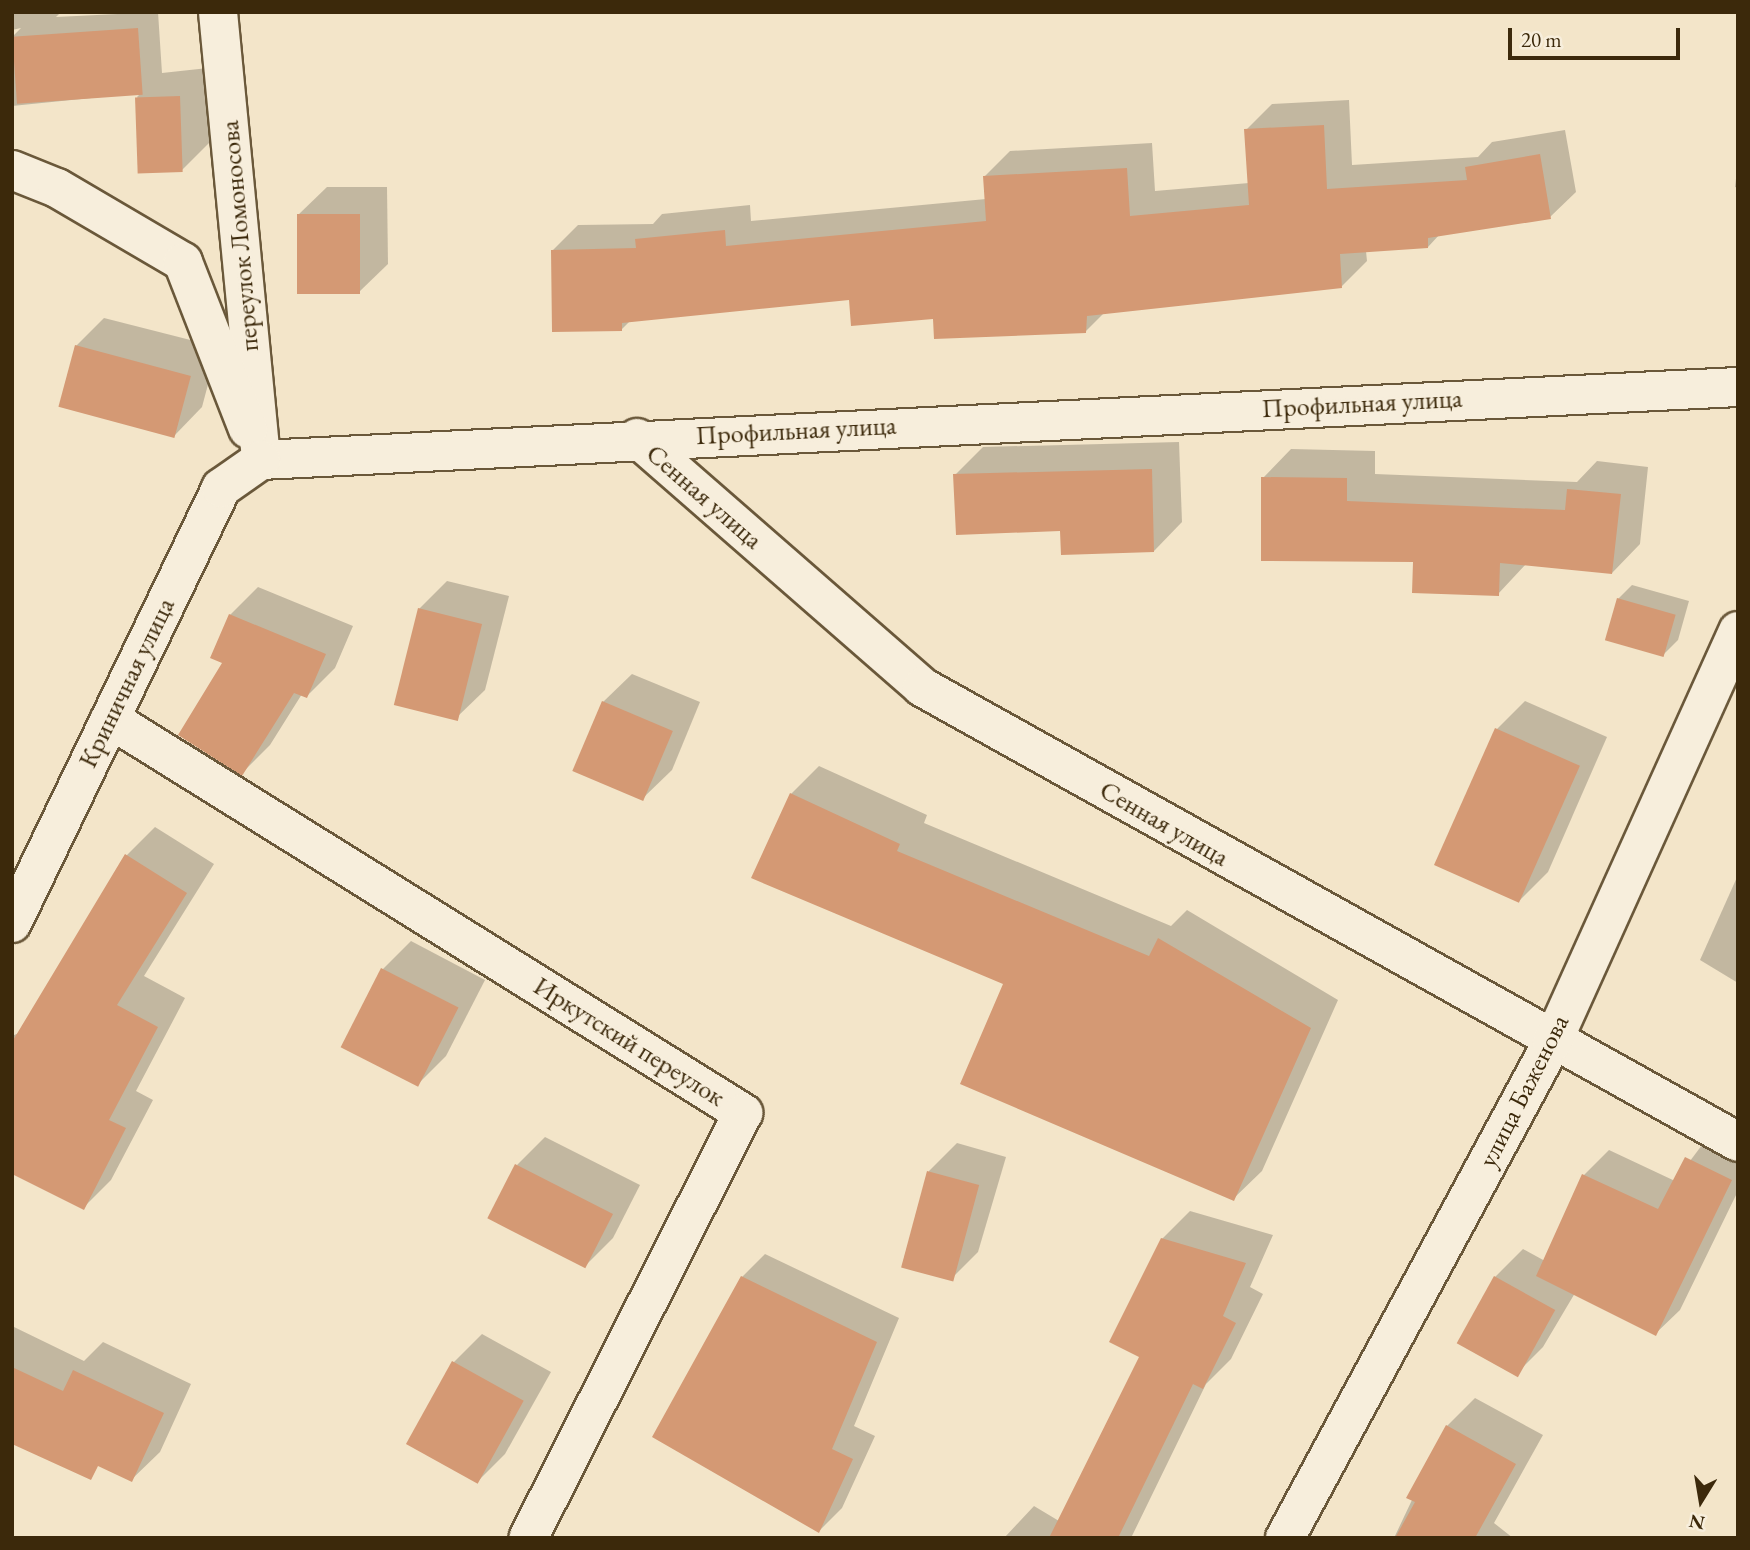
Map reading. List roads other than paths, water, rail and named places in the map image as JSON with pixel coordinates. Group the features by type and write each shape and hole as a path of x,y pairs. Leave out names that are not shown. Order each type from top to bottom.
{"street":[{"name":"переулок Ломоносова","path":"218,12 261,460"},
{"path":"12,170 57,188 183,262 261,460"},
{"name":"Профильная улица","path":"261,460 637,438 1738,387"},
{"name":"Сенная улица","path":"637,438 922,687 1552,1043 1738,1142"},
{"name":"Криничная улица","path":"12,923 221,488 261,460"},
{"name":"улица Баженова","path":"1285,1538 1552,1043 1738,631"},
{"name":"Иркутский переулок","path":"110,719 743,1113 527,1538"}]}
